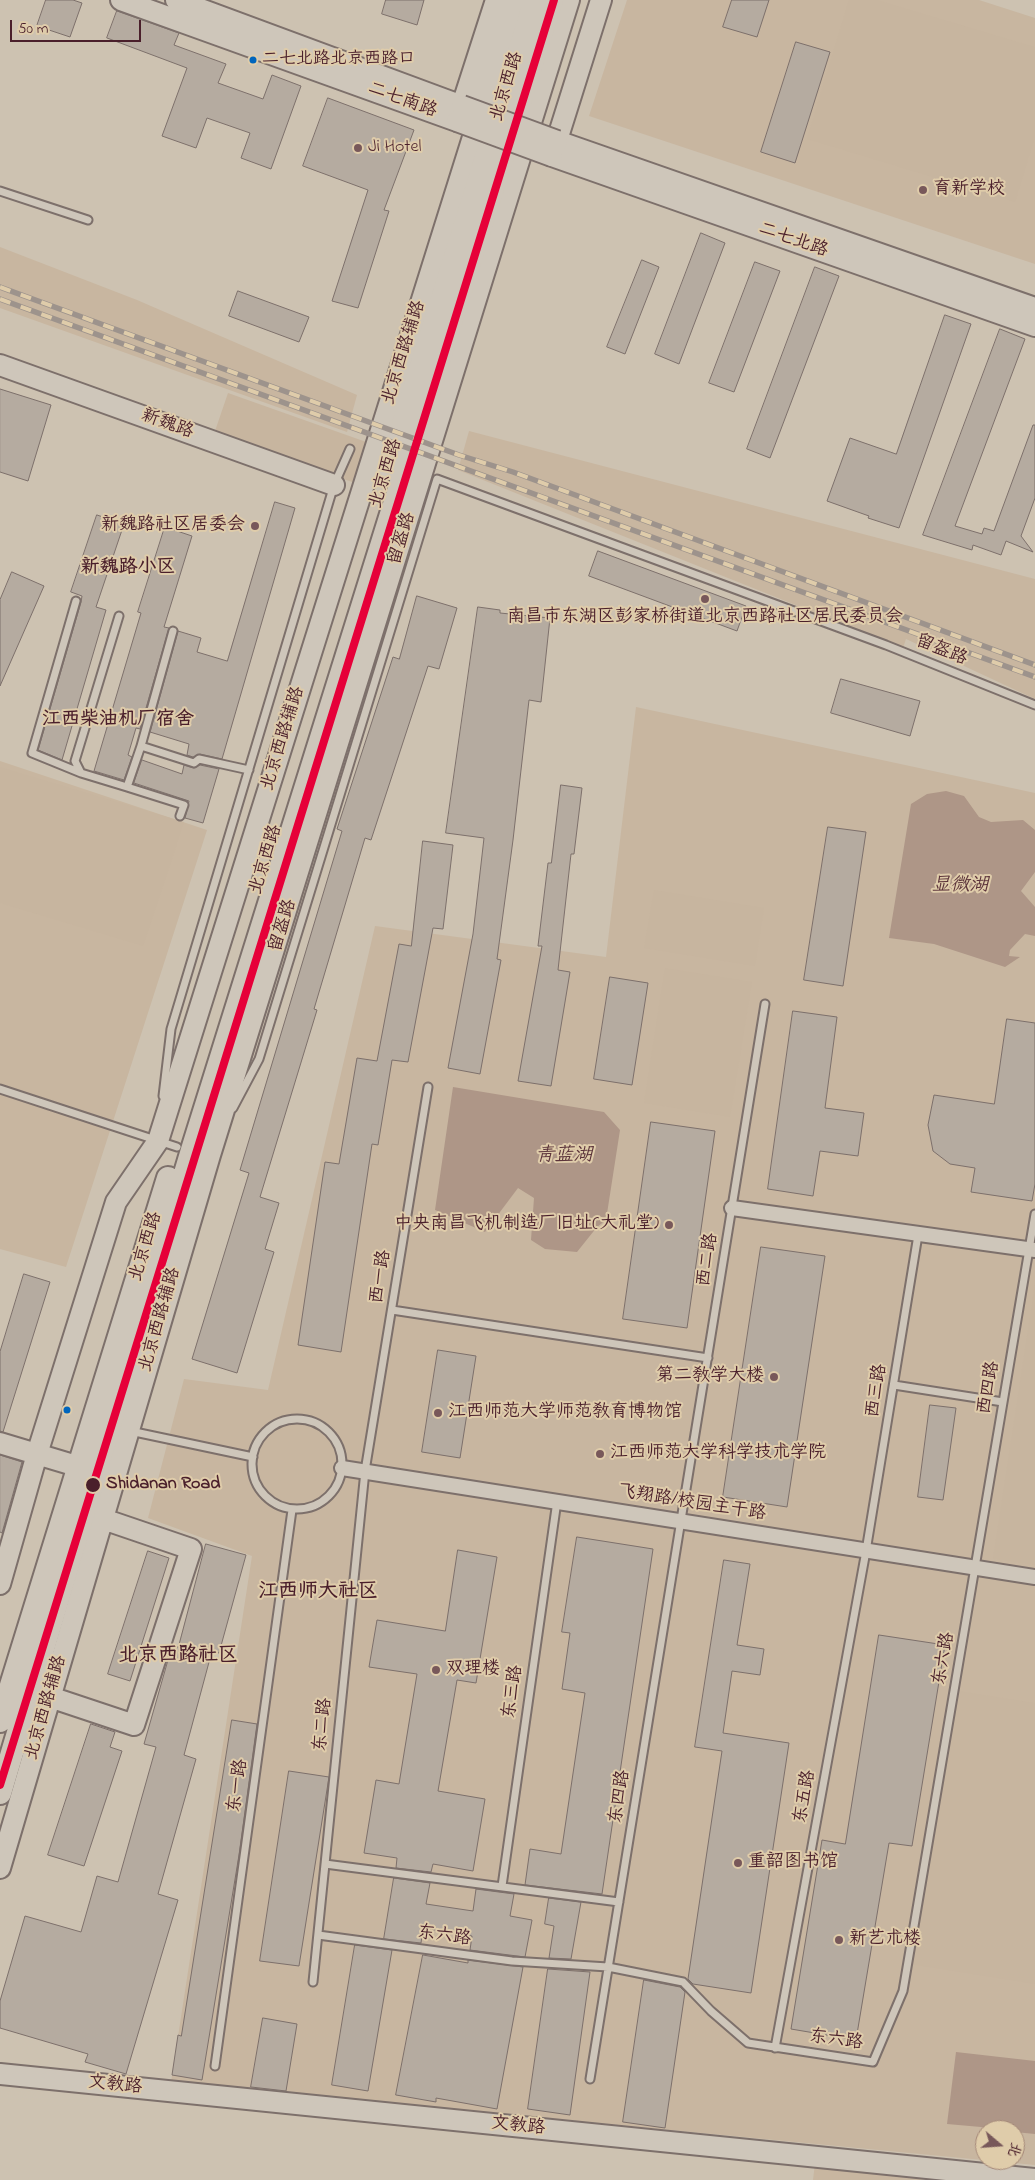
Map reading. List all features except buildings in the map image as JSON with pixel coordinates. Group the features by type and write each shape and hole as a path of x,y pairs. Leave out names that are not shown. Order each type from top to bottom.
{"main road":[{"name":"二七南路","path":"121,0 459,114"},
{"name":"二七南路","path":"176,0 459,114"},
{"path":"496,0 459,114 554,149 601,0"},
{"name":"北京西路辅路","path":"0,1584 37,1454 116,1202 168,1144 516,0"},
{"name":"北京西路","path":"0,1721 80,1467 168,1144 535,0"},
{"name":"北京西路","path":"0,1794 119,1429 192,1150 552,0"},
{"name":"北京西路辅路","path":"0,1868 103,1518 119,1429 210,1155 569,0"},
{"name":"二七北路","path":"554,149 1035,308"},
{"name":"二七北路","path":"554,149 1035,326"},
{"name":"新魏路","path":"0,365 334,485"},
{"path":"0,1443 80,1467"},
{"path":"50,1697 134,1725 191,1549 103,1518"},
{"name":"文教路","path":"0,2074 1035,2180"}],"street":[{"path":"732,1208 1032,1250"},
{"name":"飞翔路/校园主干路","path":"342,1468 1035,1577"}],"lane":[{"path":"0,191 88,220"},
{"path":"0,1089 168,1144 171,1029 334,485 350,449"},
{"name":"留盔路","path":"210,1155 259,1059 437,479 886,645 1035,706"},
{"path":"76,601 32,753 81,773 184,805 180,816"},
{"path":"81,773 75,761 119,616"},
{"path":"127,787 141,746 173,631"},
{"path":"141,746 194,763 199,759 249,770"},
{"name":"西二路","path":"681,1521 766,1004"},
{"name":"西一路","path":"365,1471 428,1087"},
{"name":"西四路","path":"976,1568 1003,1402 1032,1250 1035,1214"},
{"name":"西三路","path":"866,1551 918,1235"},
{"path":"392,1310 708,1358"},
{"path":"894,1386 1003,1402"},
{"path":"295,1419 310,1421 324,1428 334,1439 341,1453 342,1468 339,1482 326,1499 320,1504 306,1509 292,1510 278,1506 266,1497 257,1486 253,1472 252,1457 258,1443 267,1430 280,1422 295,1419"},
{"path":"119,1429 252,1457"},
{"name":"东二路","path":"313,1982 365,1471"},
{"name":"东三路","path":"502,1886 557,1501"},
{"name":"东一路","path":"215,2066 292,1510"},
{"name":"东四路","path":"590,2079 681,1521"},
{"name":"东五路","path":"775,2048 866,1551"},
{"name":"东六路","path":"318,1935 512,1961 608,1967 683,1982 711,2011 748,2042 775,2048 872,2062 902,1991 976,1568"},
{"path":"325,1864 619,1902"}],"shaded area":[{"name":"育新学校","path":"627,0 979,0 1035,18 1035,264 589,116"},
{"path":"849,0 877,0 1035,47 1035,136 1015,202 807,139"},
{"path":"0,247 137,300 357,395 347,432 0,308"},
{"path":"228,393 369,443 355,483 214,434"},
{"path":"469,431 1035,579 1035,699 906,639 903,648 458,470"},
{"name":"江西师范大学科学技术学院","path":"636,707 1035,793 1035,2165 1025,2164 1025,2120 975,2120 975,2159 171,2082 252,1556 148,1518 184,1379 268,1390 375,926 606,957"},
{"path":"0,761 207,830 66,1267 0,1249"},
{"path":"0,767 184,822 143,946 0,903"},
{"path":"654,890 764,908 755,966 644,948"},
{"path":"665,968 752,982 730,1117 644,1103"},
{"path":"1035,1284 1035,1565 993,1559"},
{"path":"958,1691 1035,1703 1035,1984 910,1964"},
{"path":"815,2163 926,2180 813,2180"}],"water":[{"name":"显微湖","path":"946,791 964,796 979,817 991,822 1023,820 1035,830 1035,872 1021,891 1035,907 1035,936 1025,934 1010,950 1009,956 1020,957 1005,967 934,944 889,938 911,804 927,794"},
{"name":"青蓝湖","path":"453,1087 604,1112 620,1130 606,1220 597,1227 577,1252 545,1249 531,1240 534,1198 518,1188 485,1232 435,1210"},
{"path":"956,2052 1035,2061 1035,2134 1025,2133 1025,2120 975,2120 975,2126 947,2124"}],"railway":[{"path":"0,287 459,455 513,472 1035,665"},
{"path":"0,299 1035,677"}],"transit line":[{"path":"0,1785 554,0"}],"place":[{"name":"二七北路北京西路口","path":"253,60"},
{"name":"Ji Hotel","path":"358,148"},
{"name":"育新学校","path":"923,190"},
{"name":"新魏路社区居委会","path":"255,526"},
{"name":"南昌市东湖区彭家桥街道北京西路社区居民委员会","path":"705,599"},
{"name":"中央南昌飞机制造厂旧址(大礼堂)","path":"669,1225"},
{"name":"第二教学大楼","path":"774,1377"},
{"name":"江西师范大学师范教育博物馆","path":"438,1413"},
{"name":"江西师范大学科学技术学院","path":"600,1454"},
{"name":"Shidanan Road","path":"93,1485"},
{"name":"双理楼","path":"436,1670"},
{"name":"重韶图书馆","path":"738,1863"},
{"name":"新艺术楼","path":"839,1940"}],"district":[{"name":"新魏路小区","path":"128,569"},
{"name":"江西柴油机厂宿舍","path":"118,721"},
{"name":"江西师大社区","path":"318,1593"},
{"name":"北京西路社区","path":"178,1657"}]}
